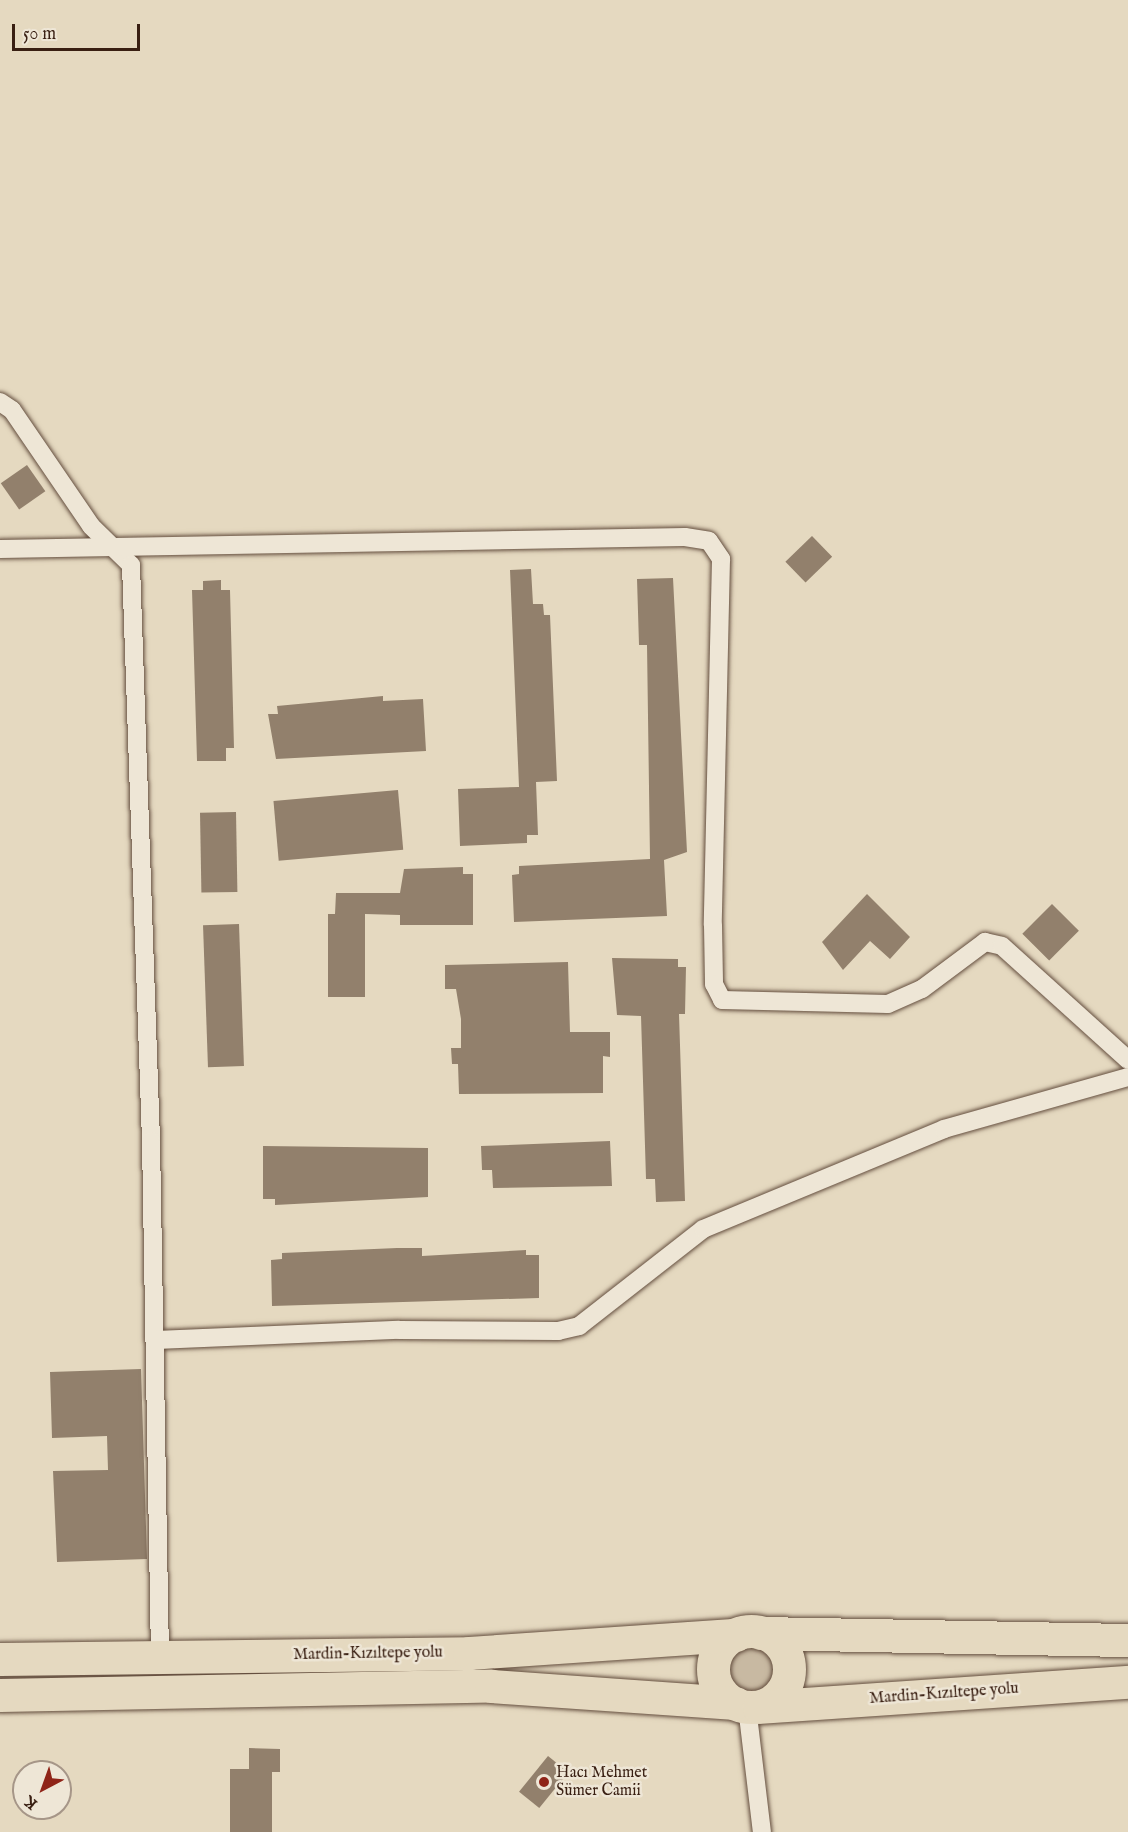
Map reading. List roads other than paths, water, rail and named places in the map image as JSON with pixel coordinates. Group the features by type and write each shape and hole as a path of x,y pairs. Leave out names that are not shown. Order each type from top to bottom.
{"highway":[{"name":"Mardin-Kızıltepe yolu","path":"0,1659 469,1653 748,1634 1128,1640"},
{"path":"748,1634 781,1647 789,1670 780,1694 747,1706 717,1686 714,1669 718,1651 748,1634"},
{"name":"Mardin-Kızıltepe yolu","path":"0,1695 491,1686 747,1706 1128,1682"}],"street":[{"path":"0,402 12,410 91,526 115,544 131,565 156,1340 160,1658"},
{"path":"0,549 115,544 176,549 686,537 710,541 721,559 713,925 714,984 722,1000 888,1004 922,989 961,955 985,942 1002,946 1128,1060"},
{"path":"156,1340 399,1330 558,1331 579,1326 703,1228 944,1129 1128,1077"},
{"path":"747,1706 762,1832"}],"place":[{"name":"Hacı Mehmet Sümer Camii","path":"544,1782"}]}
